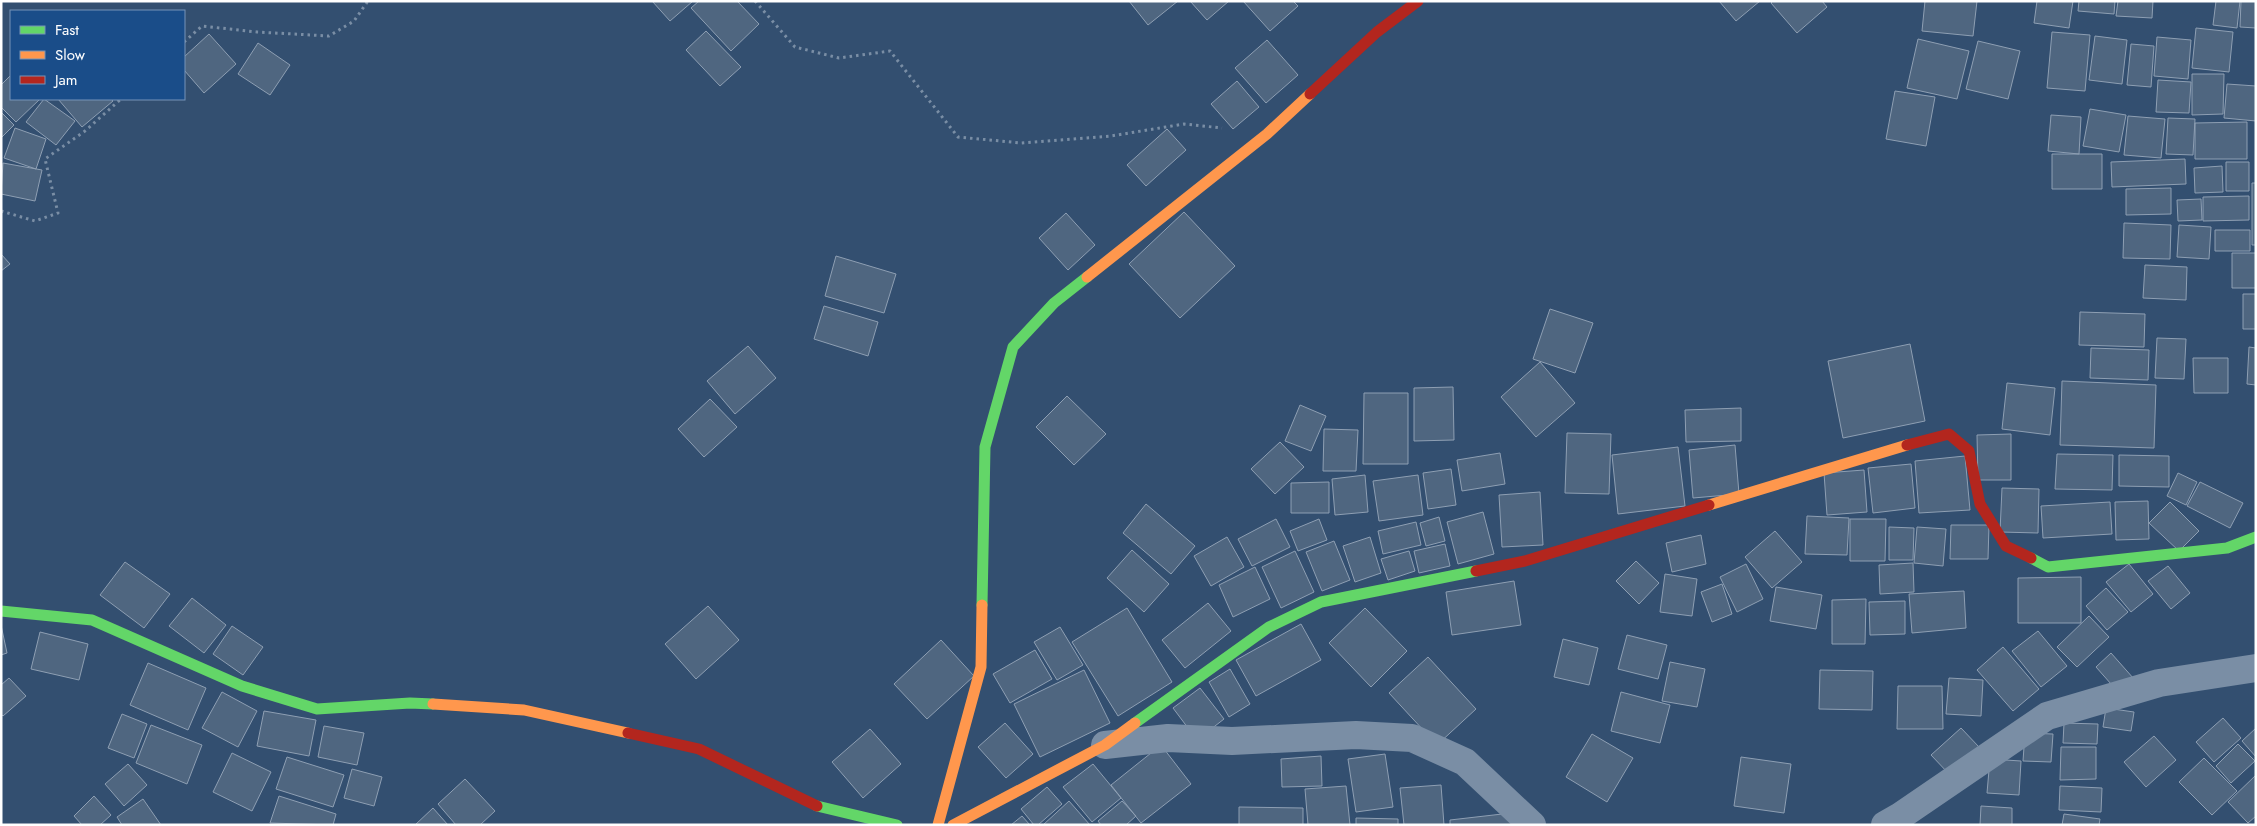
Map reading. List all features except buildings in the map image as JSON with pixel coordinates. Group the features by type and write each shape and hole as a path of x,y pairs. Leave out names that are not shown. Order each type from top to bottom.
{"street":[{"path":"938,825 981,667 985,447 1013,347 1054,303 1267,134 1377,32 1418,1"},
{"path":"953,825 1105,745 1270,627 1320,602 1525,561 1818,471 1949,434 1969,451 1980,504 2006,546 2048,567 2227,548 2256,537"},
{"path":"1,611 92,620 242,686 317,710 410,703 524,710 699,749 818,806 897,825"},
{"path":"1885,825 2047,716 2158,683 2256,668"},
{"path":"1105,745 1168,738 1232,741 1356,735 1412,738 1465,762 1532,825"}],"path":[{"path":"185,41 202,26 257,32 329,36 354,20 368,1"},
{"path":"755,1 795,47 840,58 890,52 958,137 1021,143 1111,136 1184,124 1267,134"},
{"path":"1,211 36,221 58,213 45,159 85,131 120,100"}],"traffic: fast":[{"path":"982,605 985,447 1013,347 1054,303 1087,277"},
{"path":"2031,558 2048,567 2227,548 2256,537"},
{"path":"1135,723 1269,627 1321,602 1476,571"},
{"path":"1,611 92,620 242,686 317,709 410,703 433,704"},
{"path":"817,806 897,825"}],"traffic: slow":[{"path":"1087,277 1267,134 1310,94"},
{"path":"1709,505 1907,445"},
{"path":"938,825 981,667 982,605"},
{"path":"433,704 524,710 628,733"},
{"path":"953,825 1105,745 1135,723"}],"traffic: jam":[{"path":"1310,94 1377,32 1418,1"},
{"path":"1907,445 1949,434 1969,451 1980,504 2006,546 2031,558"},
{"path":"1476,571 1525,561 1709,505"},
{"path":"628,733 699,749 817,806"}]}
